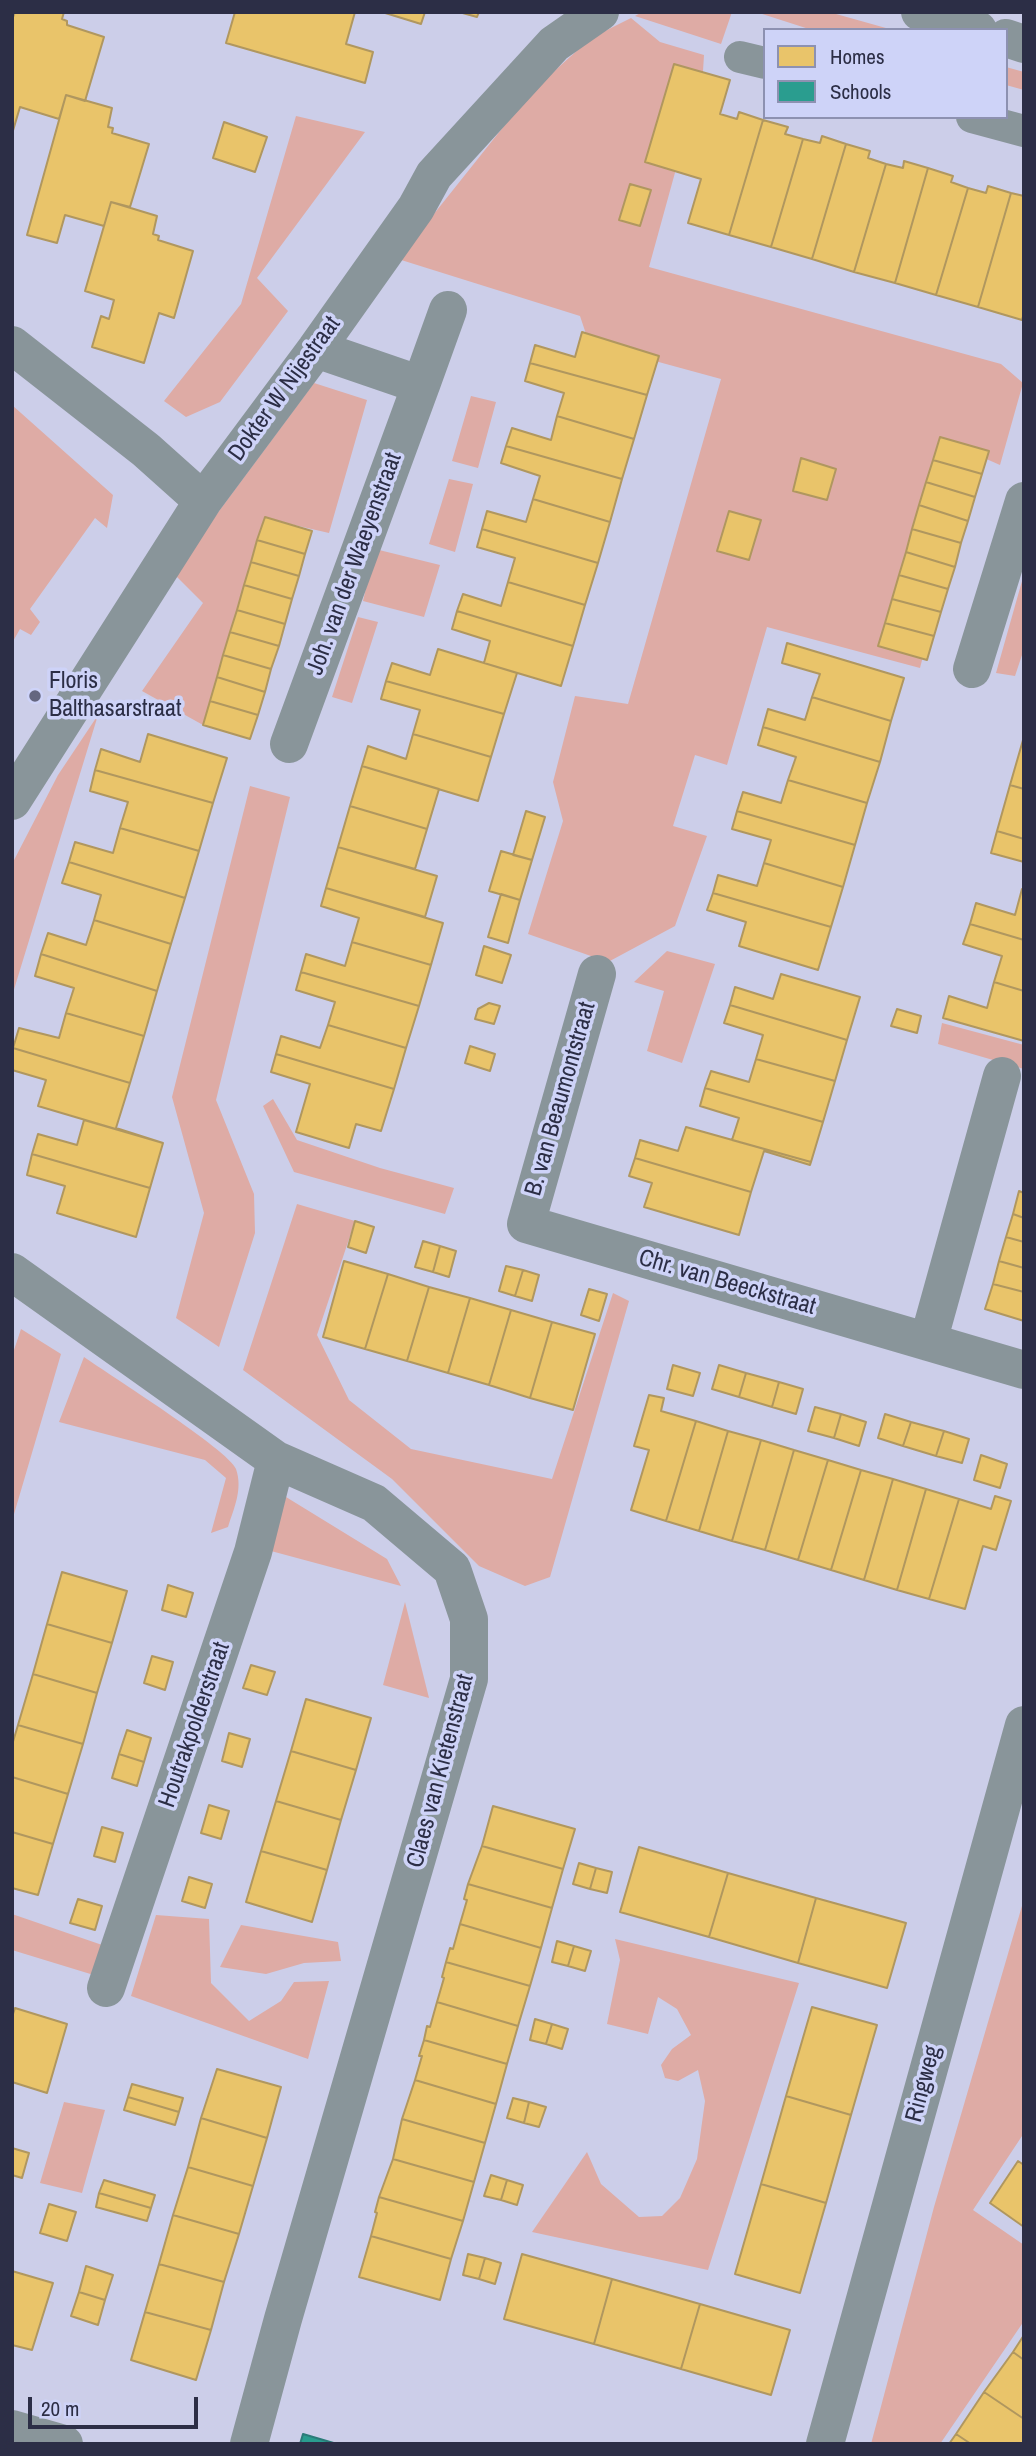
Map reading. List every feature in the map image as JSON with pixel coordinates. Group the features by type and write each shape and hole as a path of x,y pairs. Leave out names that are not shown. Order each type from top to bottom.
{"street":[{"name":"Dokter W Nijestraat","path":"12,801 203,501 416,208 434,175 554,44 600,12"},
{"path":"920,12 972,28"},
{"name":"Joh. van der Waeyenstraat","path":"289,744 448,310"},
{"path":"12,345 146,450 203,501"},
{"path":"316,349 421,385"},
{"path":"972,669 1024,501"},
{"name":"B. van Beaumontstraat","path":"526,1224 597,974"},
{"path":"928,1342 1002,1076"},
{"name":"Chr. van Beeckstraat","path":"526,1224 1024,1370"},
{"name":"Claes van Kietenstraat","path":"12,1272 276,1460 374,1503 452,1569 469,1619 469,1679 249,2444"},
{"name":"Houtrakpolderstraat","path":"106,1988 253,1552 276,1460"},
{"name":"Ringweg","path":"825,2444 1024,1725"},
{"path":"12,2429 64,2444"}],"lane":[{"path":"979,119 1024,131"}],"shaded area":[{"path":"642,12 732,12 721,44 635,16"},
{"path":"756,12 829,12 886,28 806,28"},
{"path":"631,18 660,42 704,55 703,71 649,267 1001,364 1023,383 1000,465 975,454 920,668 767,627 727,765 695,755 673,826 707,836 675,926 608,962 528,934 563,821 553,782 575,696 628,704 721,379 589,343 580,316 398,259 508,121 550,75 591,38"},
{"path":"1008,68 1024,72 1024,90 1008,86"},
{"path":"296,116 365,132 257,278 288,311 220,402 186,417 164,401 241,304"},
{"path":"314,383 367,400 329,533 264,518 203,725 142,691 203,603 173,573"},
{"path":"471,396 496,402 478,468 452,461"},
{"path":"12,405 113,495 107,528 95,518 30,609 40,622 31,635 20,629 12,643"},
{"path":"449,479 473,484 455,552 429,544"},
{"path":"375,549 440,565 424,617 363,601"},
{"path":"1024,574 1024,649 1015,676 996,673"},
{"path":"358,617 378,622 352,703 332,697"},
{"path":"98,715 12,996 12,864 58,775"},
{"path":"250,786 290,797 216,1100 254,1194 255,1233 219,1347 176,1318 204,1213 172,1097"},
{"path":"667,951 715,964 682,1063 647,1051 664,991 634,982"},
{"path":"942,1023 1024,1045 1024,1069 938,1044"},
{"path":"273,1099 297,1140 380,1168 454,1188 445,1214 294,1172 263,1106"},
{"path":"297,1204 355,1221 317,1335 349,1400 411,1449 552,1479 613,1293 629,1301 550,1577 525,1586 479,1566 392,1479 243,1370"},
{"path":"21,1329 61,1354 12,1521 12,1356"},
{"path":"84,1357 191,1430 228,1459 236,1469 239,1484 228,1527 211,1533 226,1478 205,1460 59,1422"},
{"path":"286,1497 387,1559 401,1586 271,1551"},
{"path":"405,1602 429,1698 383,1685"},
{"path":"1024,1899 1024,2133 973,2210 1024,2245 1024,2321 940,2444 871,2444 934,2207"},
{"path":"12,1914 108,1947 97,1976 12,1950"},
{"path":"156,1915 209,1919 211,1983 249,2021 281,2001 294,1982 329,1981 308,2059 131,1996"},
{"path":"241,1925 338,1942 341,1961 304,1963 266,1974 220,1967"},
{"path":"615,1939 799,1983 708,2270 532,2232 587,2152 601,2184 639,2217 662,2216 680,2198 697,2159 705,2101 698,2070 678,2081 665,2078 661,2065 672,2049 691,2035 677,2009 658,1997 648,2034 607,2024 620,1960"},
{"path":"64,2102 105,2110 82,2193 40,2183"}],"building: Homes":[{"path":"15,12 64,12 62,19 67,21 67,25 104,37 85,101 66,95 59,119 20,107 12,134 12,20"},
{"path":"235,12 355,12 346,44 373,52 365,83 226,43"},
{"path":"382,12 425,12 421,24"},
{"path":"459,12 479,12 477,17"},
{"path":"674,64 730,80 720,114 737,119 739,112 763,120 729,235 688,223 701,179 645,162"},
{"path":"66,95 112,108 108,127 113,128 112,133 149,144 130,207 111,202 104,226 65,215 57,243 27,235"},
{"path":"763,120 788,127 785,134 803,139 771,247 729,235"},
{"path":"224,122 267,137 255,172 213,158"},
{"path":"822,136 846,144 812,259 771,247 803,139 820,143"},
{"path":"846,144 870,151 868,158 886,164 854,272 812,259"},
{"path":"904,161 928,168 895,283 854,272 886,164 903,168"},
{"path":"928,168 953,176 951,182 968,188 936,295 895,283"},
{"path":"630,184 651,190 640,226 619,220"},
{"path":"988,186 1011,193 978,307 936,295 968,188 986,193"},
{"path":"1011,193 1024,196 1022,320 978,307"},
{"path":"111,202 157,216 153,234 159,236 158,240 193,251 174,318 159,313 144,363 92,347 101,316 109,319 114,300 85,291"},
{"path":"582,332 659,356 647,395 530,363 535,345 575,357"},
{"path":"530,363 647,395 634,439 557,416 564,393 525,381"},
{"path":"557,416 634,439 622,479 506,446 512,428 551,440"},
{"path":"940,437 989,451 982,474 933,460"},
{"path":"506,446 622,479 610,522 533,499 540,476 501,463"},
{"path":"801,458 836,469 827,500 793,491"},
{"path":"933,460 982,474 975,497 926,482"},
{"path":"926,482 975,497 968,521 919,505"},
{"path":"533,499 610,522 598,563 482,529 487,511 526,522"},
{"path":"919,505 968,521 961,543 912,529"},
{"path":"729,511 761,520 749,560 717,551"},
{"path":"265,517 312,531 305,554 257,540"},
{"path":"482,529 598,563 585,605 508,582 515,558 477,547"},
{"path":"912,529 961,543 955,567 906,552"},
{"path":"257,540 305,554 299,576 251,562"},
{"path":"906,552 955,567 948,589 899,575"},
{"path":"251,562 299,576 292,599 244,585"},
{"path":"899,575 948,589 941,612 892,599"},
{"path":"508,582 585,605 573,646 457,611 463,594 501,606"},
{"path":"244,585 292,599 285,624 237,610"},
{"path":"892,599 941,612 934,636 885,623"},
{"path":"237,610 285,624 279,646 230,632"},
{"path":"457,611 573,646 561,686 484,663 490,641 452,629"},
{"path":"885,623 934,636 927,660 878,646"},
{"path":"230,632 279,646 271,669 223,655"},
{"path":"787,643 904,678 891,721 812,697 820,674 782,663"},
{"path":"438,649 517,673 504,714 386,681 392,663 430,675"},
{"path":"223,655 271,669 265,692 217,677"},
{"path":"217,677 265,692 258,715 210,701"},
{"path":"386,681 504,714 491,757 413,734 420,710 381,699"},
{"path":"812,697 891,721 880,762 763,727 768,709 805,720"},
{"path":"210,701 258,715 250,739 203,725"},
{"path":"763,727 880,762 867,803 788,780 796,757 758,745"},
{"path":"148,734 227,758 213,803 95,770 101,749 140,762"},
{"path":"413,734 491,757 478,801 362,766 368,746 406,759"},
{"path":"1024,740 1024,789 1010,785"},
{"path":"362,766 439,789 427,829 350,806"},
{"path":"95,770 213,803 199,851 120,828 128,802 90,791"},
{"path":"788,780 867,803 855,845 737,811 743,792 781,803"},
{"path":"1010,785 1024,789 1024,839 997,831"},
{"path":"350,806 427,829 415,869 338,847"},
{"path":"526,811 545,817 532,860 513,855"},
{"path":"737,811 855,845 843,887 764,863 771,840 732,829"},
{"path":"120,828 199,851 185,898 69,862 75,842 113,853"},
{"path":"997,831 1024,839 1024,862 991,853"},
{"path":"338,847 437,876 425,917 326,888"},
{"path":"501,851 532,860 520,900 489,891"},
{"path":"69,862 185,898 171,944 94,920 101,895 62,883"},
{"path":"764,863 843,887 831,927 713,893 718,875 757,886"},
{"path":"326,888 443,923 431,965 352,942 359,918 321,906"},
{"path":"1022,889 1024,940 970,924 976,903 1015,915"},
{"path":"713,893 831,927 818,970 739,946 746,922 707,910"},
{"path":"501,894 520,900 508,943 488,937"},
{"path":"94,920 171,944 157,991 41,954 48,933 86,945"},
{"path":"970,924 1024,940 1024,991 994,982 1002,956 963,944"},
{"path":"352,942 431,965 419,1006 301,972 306,954 345,966"},
{"path":"484,946 511,955 502,983 476,975"},
{"path":"41,954 157,991 144,1036 66,1013 74,988 35,976"},
{"path":"301,972 419,1006 406,1048 328,1025 335,1002 296,990"},
{"path":"781,974 860,997 847,1040 730,1005 735,987 773,999"},
{"path":"994,982 1024,991 1024,1041 943,1018 949,996 987,1008"},
{"path":"489,1003 500,1006 494,1024 475,1019 478,1009"},
{"path":"730,1005 847,1040 835,1081 756,1059 763,1035 724,1023"},
{"path":"897,1009 921,1016 917,1033 891,1026"},
{"path":"66,1013 144,1036 130,1083 13,1048 19,1028 59,1038"},
{"path":"328,1025 406,1048 394,1089 276,1054 281,1036 320,1048"},
{"path":"470,1046 495,1054 490,1071 465,1063"},
{"path":"13,1048 130,1083 116,1128 163,1143 38,1106 46,1080 12,1070"},
{"path":"276,1054 394,1089 381,1131 356,1124 349,1148 296,1132 310,1084 271,1072"},
{"path":"756,1059 835,1081 823,1122 705,1088 711,1071 749,1082"},
{"path":"705,1088 823,1122 811,1162 732,1140 739,1118 700,1106"},
{"path":"84,1120 163,1143 150,1188 32,1154 38,1134 77,1145"},
{"path":"686,1127 811,1162 810,1165 764,1151 751,1192 635,1158 640,1140 678,1151"},
{"path":"32,1154 150,1188 136,1237 57,1213 65,1186 27,1175"},
{"path":"635,1158 751,1192 739,1235 644,1207 652,1183 629,1176"},
{"path":"1019,1191 1024,1193 1024,1218 1013,1214"},
{"path":"1013,1214 1024,1218 1024,1242 1006,1237"},
{"path":"355,1221 374,1227 366,1253 348,1247"},
{"path":"1006,1237 1024,1242 1024,1268 999,1261"},
{"path":"423,1241 440,1246 433,1272 415,1267"},
{"path":"440,1246 456,1251 449,1277 433,1272"},
{"path":"344,1261 388,1274 365,1349 323,1337"},
{"path":"999,1261 1024,1268 1024,1292 993,1284"},
{"path":"506,1266 523,1270 515,1296 499,1291"},
{"path":"523,1270 539,1275 532,1301 515,1296"},
{"path":"388,1274 429,1287 407,1361 365,1349"},
{"path":"993,1284 1024,1292 1024,1321 985,1309"},
{"path":"429,1287 470,1298 448,1373 407,1361"},
{"path":"589,1289 607,1294 599,1321 581,1315"},
{"path":"470,1298 511,1310 489,1385 448,1373"},
{"path":"511,1310 552,1322 530,1398 489,1385"},
{"path":"552,1322 595,1334 573,1410 530,1398"},
{"path":"673,1365 700,1373 693,1396 667,1389"},
{"path":"719,1365 746,1373 739,1397 712,1389"},
{"path":"746,1373 779,1382 772,1407 739,1397"},
{"path":"779,1382 803,1389 796,1414 772,1407"},
{"path":"649,1395 664,1398 661,1411 696,1421 666,1521 631,1510 649,1450 634,1446"},
{"path":"815,1407 841,1414 834,1438 808,1431"},
{"path":"841,1414 866,1422 859,1446 834,1438"},
{"path":"885,1414 911,1422 903,1446 878,1438"},
{"path":"696,1421 728,1431 699,1531 666,1521"},
{"path":"911,1422 944,1431 936,1456 903,1446"},
{"path":"728,1431 761,1440 732,1541 699,1531"},
{"path":"944,1431 969,1439 962,1463 936,1456"},
{"path":"761,1440 794,1450 765,1550 732,1541"},
{"path":"794,1450 828,1460 798,1560 765,1550"},
{"path":"981,1455 1007,1464 1000,1488 974,1480"},
{"path":"828,1460 861,1470 831,1570 798,1560"},
{"path":"861,1470 893,1479 864,1580 831,1570"},
{"path":"893,1479 926,1489 897,1590 864,1580"},
{"path":"926,1489 959,1499 929,1599 897,1590"},
{"path":"995,1496 1011,1501 996,1550 983,1546 965,1609 929,1599 959,1499 991,1509"},
{"path":"62,1572 127,1591 112,1643 47,1624"},
{"path":"168,1585 193,1593 186,1617 162,1610"},
{"path":"47,1624 112,1643 97,1693 33,1674"},
{"path":"152,1656 173,1662 165,1690 144,1683"},
{"path":"251,1665 275,1672 267,1695 243,1688"},
{"path":"33,1674 97,1693 83,1744 18,1725"},
{"path":"306,1699 371,1718 356,1770 291,1751"},
{"path":"18,1725 83,1744 68,1794 12,1777 12,1745"},
{"path":"127,1730 151,1738 144,1762 119,1754"},
{"path":"229,1733 250,1739 242,1767 222,1761"},
{"path":"291,1751 356,1770 341,1820 276,1801"},
{"path":"119,1754 144,1762 137,1786 112,1778"},
{"path":"12,1777 68,1794 53,1844 12,1832"},
{"path":"276,1801 341,1820 327,1870 261,1851"},
{"path":"209,1805 229,1811 221,1839 201,1833"},
{"path":"493,1806 575,1829 563,1869 482,1846"},
{"path":"102,1827 123,1833 115,1862 94,1856"},
{"path":"12,1832 53,1844 38,1895 12,1888"},
{"path":"482,1846 563,1869 552,1908 468,1884"},
{"path":"639,1847 728,1873 709,1937 620,1912"},
{"path":"261,1851 327,1870 312,1922 246,1902"},
{"path":"579,1863 596,1868 590,1889 573,1884"},
{"path":"596,1868 612,1872 607,1893 590,1889"},
{"path":"728,1873 816,1898 798,1963 709,1937"},
{"path":"189,1877 212,1884 205,1908 182,1901"},
{"path":"468,1884 552,1908 541,1948 460,1924 467,1900 464,1899"},
{"path":"816,1898 906,1923 887,1988 798,1963"},
{"path":"78,1899 102,1906 95,1930 70,1923"},
{"path":"460,1924 541,1948 530,1986 446,1962"},
{"path":"557,1941 574,1946 568,1966 552,1962"},
{"path":"574,1946 591,1951 585,1971 568,1966"},
{"path":"446,1962 530,1986 518,2026 437,2002"},
{"path":"437,2002 518,2026 507,2064 424,2040"},
{"path":"812,2007 877,2025 851,2115 786,2096"},
{"path":"15,2008 67,2024 47,2093 12,2082 12,2017"},
{"path":"535,2019 552,2024 546,2044 530,2040"},
{"path":"552,2024 568,2029 562,2049 546,2044"},
{"path":"424,2040 507,2064 496,2104 415,2080"},
{"path":"217,2069 281,2087 267,2138 201,2118"},
{"path":"415,2080 496,2104 485,2143 402,2119"},
{"path":"132,2084 183,2098 179,2112 128,2097"},
{"path":"786,2096 851,2115 826,2203 761,2184"},
{"path":"128,2097 179,2112 175,2125 124,2110"},
{"path":"513,2098 529,2102 524,2123 507,2118"},
{"path":"529,2102 546,2107 539,2127 524,2123"},
{"path":"201,2118 267,2138 253,2186 188,2167"},
{"path":"402,2119 485,2143 474,2182 393,2159"},
{"path":"12,2148 29,2153 22,2178 12,2175"},
{"path":"393,2159 474,2182 463,2221 379,2197"},
{"path":"1018,2161 1024,2165 1024,2227 990,2203"},
{"path":"188,2167 253,2186 239,2234 173,2215"},
{"path":"491,2175 507,2180 501,2200 484,2196"},
{"path":"104,2180 155,2195 151,2208 99,2193"},
{"path":"507,2180 523,2185 517,2205 501,2200"},
{"path":"761,2184 826,2203 800,2293 735,2274"},
{"path":"99,2193 151,2208 147,2221 96,2207"},
{"path":"379,2197 463,2221 451,2259 371,2236"},
{"path":"49,2204 76,2212 67,2241 40,2233"},
{"path":"173,2215 239,2234 224,2282 159,2264"},
{"path":"371,2236 451,2259 440,2300 359,2277"},
{"path":"468,2254 485,2258 479,2279 463,2275"},
{"path":"522,2254 612,2279 594,2344 504,2319"},
{"path":"485,2258 501,2263 495,2284 479,2279"},
{"path":"159,2264 224,2282 211,2330 145,2312"},
{"path":"86,2266 113,2275 105,2300 79,2292"},
{"path":"12,2271 53,2283 32,2350 12,2345"},
{"path":"612,2279 700,2304 681,2369 594,2344"},
{"path":"79,2292 105,2300 98,2325 71,2316"},
{"path":"700,2304 790,2330 771,2395 681,2369"},
{"path":"145,2312 211,2330 196,2380 131,2360"},
{"path":"1024,2335 1024,2360 1013,2352"},
{"path":"1013,2352 1024,2360 1024,2419 984,2392"},
{"path":"984,2392 1024,2419 1024,2444 971,2444 956,2434"},
{"path":"956,2434 971,2444 949,2444"}],"building: Schools":[{"path":"303,2434 337,2444 300,2444"}],"place":[{"name":"Floris Balthasarstraat","path":"35,696"}]}
